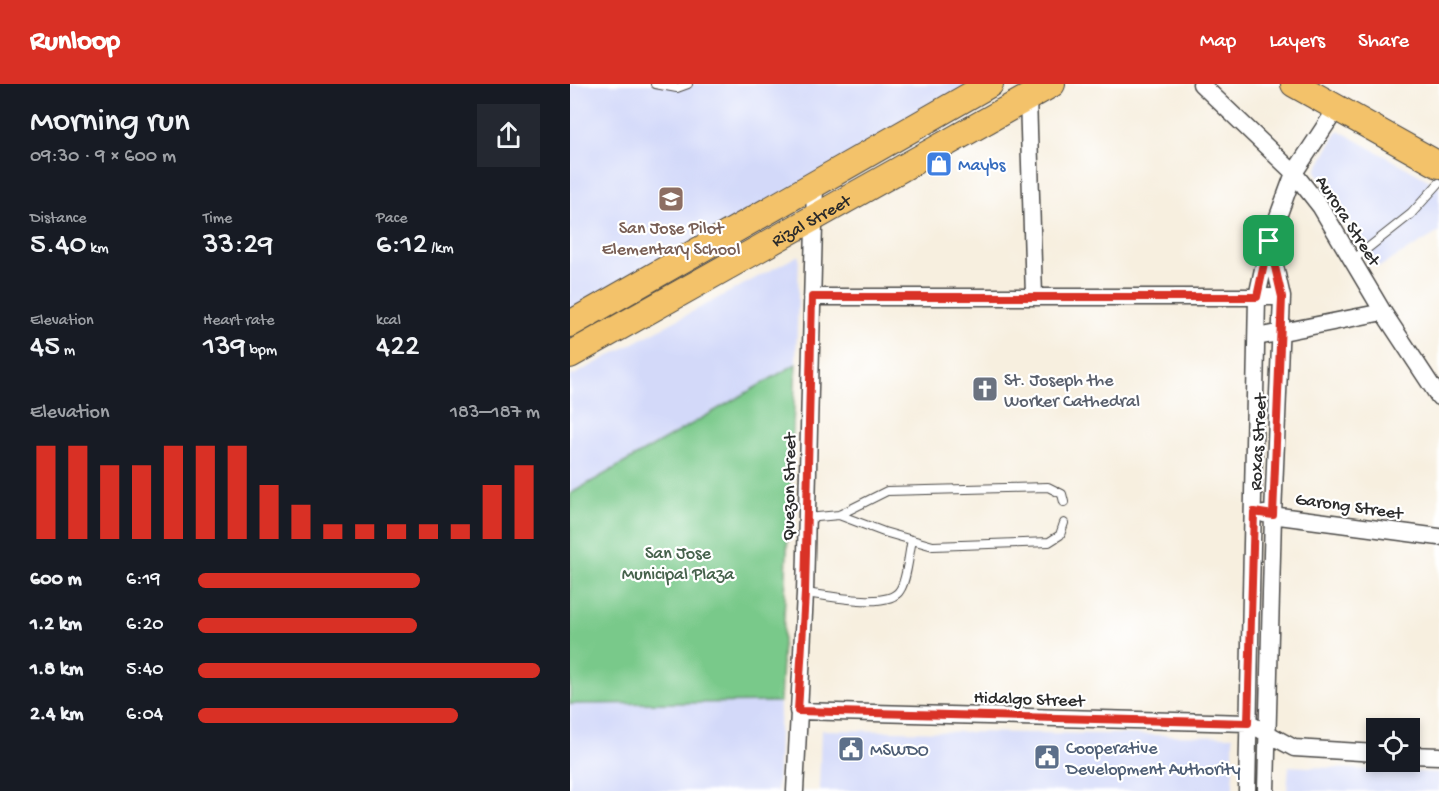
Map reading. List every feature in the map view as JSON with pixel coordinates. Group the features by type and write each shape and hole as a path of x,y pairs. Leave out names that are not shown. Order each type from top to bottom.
{"main road":[{"name":"Rizal Street","path":"570,324 990,84"},
{"name":"Rizal Street","path":"570,355 1052,84"},
{"path":"1294,84 1439,165"}],"street":[{"name":"Aurora Street","path":"1201,84 1294,173 1320,206 1354,259 1383,312 1439,397"},
{"path":"1028,97 1034,296"},
{"name":"Roxas Street","path":"1266,791 1257,728 1254,512 1257,297 1269,241 1294,173 1337,108"},
{"name":"Quezon Street","path":"795,791 805,593 815,184"},
{"name":"Roxas Street","path":"1247,791 1257,728 1273,515 1282,332 1282,297 1269,241"},
{"path":"812,297 1282,297"},
{"path":"1257,337 1383,312"},
{"name":"Garong Street","path":"1254,512 1439,537"},
{"name":"Hidalgo Street","path":"798,711 1257,728"},
{"path":"1257,728 1294,748 1366,752"},
{"path":"1420,755 1439,756"}],"lane":[{"path":"655,84 676,88 688,84"},
{"path":"1354,259 1411,214 1439,183"},
{"path":"807,518 839,515 887,491 1048,487 1062,494 1064,502"},
{"path":"839,515 933,546 1048,542 1060,536 1064,523"},
{"path":"805,593 881,601 893,597 901,590 912,540"}],"shaded area":[{"name":"San Jose Pilot Elementary School","path":"570,84 973,84 570,314"},
{"path":"1338,130 1439,186 1439,232 1379,267 1316,171"},
{"path":"799,255 796,364 570,494 570,377"},
{"path":"780,702 777,791 570,791 570,704"},
{"path":"821,730 1233,736 1233,791 819,791"},
{"path":"1289,766 1366,770 1366,772 1439,773 1439,791 1287,791"}],"green space":[{"name":"San Jose Municipal Plaza","path":"796,364 780,702 570,704 570,494"}],"place":[{"name":"Maybs","path":"939,164"},
{"name":"San Jose Pilot Elementary School","path":"671,199"},
{"name":"St. Joseph the Worker Cathedral","path":"985,389"},
{"name":"MSWDO","path":"851,749"},
{"name":"Cooperative Development Authority","path":"1047,757"}],"route":[{"path":"1269,241 1282,297 1282,332 1273,515 1254,512 1248,723 798,711 805,593 812,297 1257,297 1269,241"}]}
